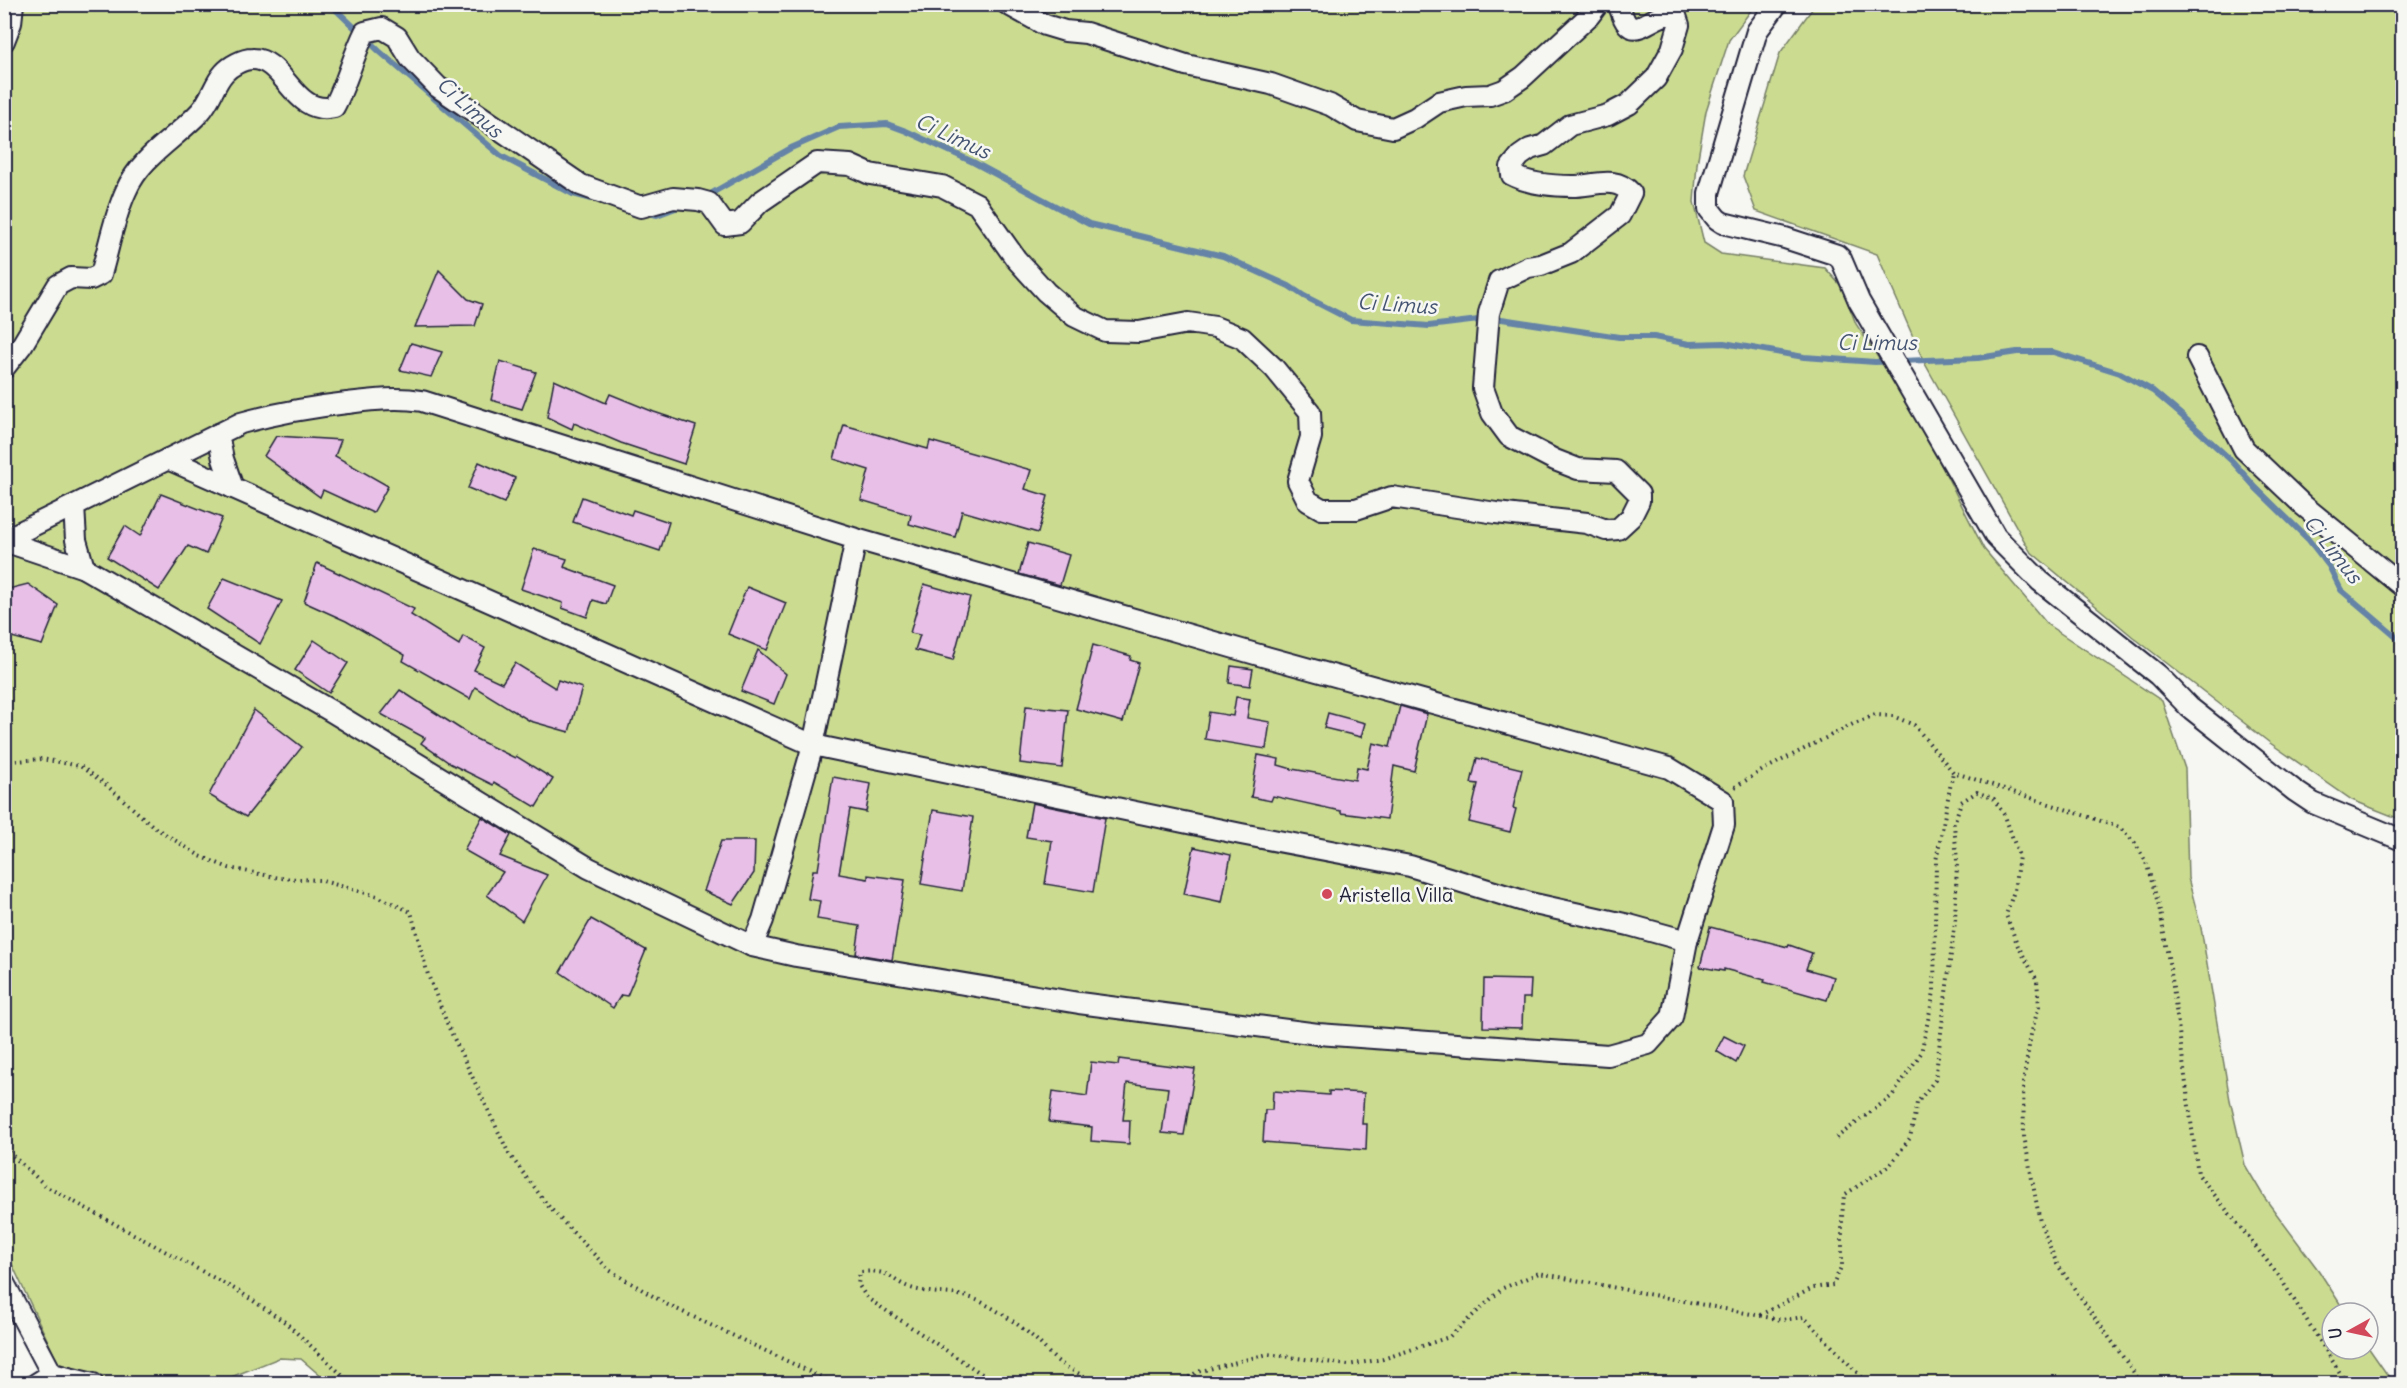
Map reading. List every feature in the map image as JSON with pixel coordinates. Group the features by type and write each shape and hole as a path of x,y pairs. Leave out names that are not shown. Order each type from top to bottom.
{"street":[{"path":"4,41 11,23 13,4"},
{"path":"1007,4 1045,25 1065,31 1086,33 1186,65 1271,84 1330,105 1357,121 1393,128 1416,118 1438,102 1504,90 1523,77 1589,8"},
{"path":"4,368 22,345 58,285 71,278 91,279 101,274 126,190 143,162 200,113 224,73 237,63 253,59 266,62 309,105 323,110 334,107 356,48 365,32 382,28 397,37 410,58 438,87 581,185 640,207 673,198 698,200 709,203 725,225 740,223 760,202 817,164 850,165 870,174 942,186 977,204 1016,259 1046,292 1074,316 1105,331 1139,332 1188,323 1215,327 1242,338 1275,368 1310,412 1311,437 1298,481 1308,501 1322,509 1356,509 1392,497 1496,513 1587,523 1606,530 1618,529 1631,518 1639,501 1639,494 1635,489 1616,471 1578,469 1555,460 1509,436 1492,413 1483,388 1489,313 1500,281 1528,267 1541,265 1570,252 1620,215 1630,200 1631,193 1620,183 1574,186 1523,181 1512,175 1511,166 1525,153 1544,145 1570,125 1608,115 1629,104 1656,78 1672,49 1679,25 1675,13 1666,14 1635,28 1628,27 1623,22 1619,4"},
{"path":"1777,4 1756,31 1709,194 1709,209 1712,214 1723,223 1785,238 1837,255 1841,259 1858,301 1947,451 1984,520 2012,554 2040,581 2158,675 2189,707 2295,792 2313,804 2403,840"},
{"path":"2197,357 2244,449 2304,506 2403,586"},
{"path":"404,398 422,401 856,539 1248,652 1669,768 1723,801 1724,825 1687,941 1672,1017 1648,1044 1608,1056 1318,1034 1079,1003 796,956 752,946 589,868 331,711 84,568 4,540 242,423 276,413 404,398"},
{"path":"218,434 223,459 233,488"},
{"path":"168,459 813,745 1240,834 1410,866 1530,903 1621,922 1687,941"},
{"path":"74,506 76,540 84,568"},
{"path":"752,946 763,920 813,745 856,539"},
{"path":"4,1282 44,1379 93,1383"}],"path":[{"path":"1723,801 1734,788 1763,770 1875,715 1893,716 1914,725 1953,772 2119,827 2127,833 2146,862 2159,906 2172,979 2198,1174 2279,1276 2347,1383"},
{"path":"4,762 42,759 80,766 104,783 154,827 200,856 229,868 280,878 319,880 377,896 411,912 428,975 449,1028 509,1154 549,1207 609,1270 668,1305 836,1383"},
{"path":"1836,1138 1892,1096 1921,1053 1934,992 1936,861 1953,772"},
{"path":"1760,1315 1813,1288 1833,1285 1842,1265 1844,1195 1890,1165 1910,1138 1917,1102 1935,1080 1955,922 1957,861 1954,824 1961,802 1977,792 1994,799 2005,816 2019,856 2014,891 2006,915 2018,946 2037,980 2039,1006 2031,1034 2023,1083 2024,1125 2040,1222 2057,1264 2142,1383"},
{"path":"4,1148 47,1187 240,1292 285,1322 352,1383"},
{"path":"997,1383 867,1298 858,1284 860,1272 877,1270 909,1287 932,1293 957,1293 982,1302 1032,1336 1057,1360 1081,1375 1104,1383"},
{"path":"1179,1383 1197,1372 1268,1354 1348,1365 1383,1359 1449,1337 1503,1288 1539,1273 1782,1320 1804,1317 1868,1383"}],"green space":[{"path":"5,5 1755,5 1729,40 1706,111 1697,164 1694,202 1704,243 1721,254 1825,268 1842,287 1856,324 1881,362 1919,409 1933,449 1984,549 2048,625 2162,701 2185,769 2188,878 2201,928 2230,1100 2245,1165 2264,1197 2338,1301 2320,1301 2320,1361 2378,1361 2393,1383 330,1384 301,1359 279,1358 216,1383 148,1383 105,1380 58,1363 5,1249"},
{"path":"1815,5 2402,5 2402,820 2352,800 2270,743 2133,637 2030,551 1924,362 1877,254 1756,211 1743,176 1780,53"}],"building":[{"path":"439,270 468,299 482,304 475,326 415,327"},
{"path":"411,343 442,352 431,377 400,370"},
{"path":"500,361 536,372 522,409 491,400"},
{"path":"554,380 606,403 610,394 696,426 684,464 621,443 574,423 572,429 547,417"},
{"path":"844,425 928,449 930,441 1031,470 1025,489 1048,496 1038,533 962,511 955,537 909,524 911,515 861,500 869,470 834,459"},
{"path":"276,436 341,440 335,456 388,486 373,513 323,490 320,497 264,456"},
{"path":"479,462 515,478 504,503 468,488"},
{"path":"161,494 222,518 206,554 188,546 159,590 107,557 125,526 140,536"},
{"path":"582,497 631,515 633,510 669,522 660,551 573,522"},
{"path":"1028,543 1069,555 1060,585 1019,574"},
{"path":"534,549 567,559 564,567 613,585 606,604 593,600 587,617 562,608 563,603 521,589"},
{"path":"317,563 414,609 411,615 459,645 463,636 485,648 474,670 502,683 515,663 555,688 558,680 582,688 569,732 530,721 475,687 470,699 403,661 405,655 346,621 304,602"},
{"path":"224,578 282,601 260,644 207,609"},
{"path":"28,584 58,605 42,645 4,635 4,590"},
{"path":"924,584 970,597 953,660 915,650 920,635 910,633"},
{"path":"747,587 786,603 767,650 728,634"},
{"path":"314,640 348,663 329,693 295,670"},
{"path":"1093,645 1131,656 1130,660 1139,663 1123,722 1076,709"},
{"path":"758,650 786,674 774,704 741,691"},
{"path":"1231,666 1253,669 1250,686 1229,683"},
{"path":"400,690 476,739 515,758 516,756 553,779 536,807 494,782 493,785 451,764 421,743 425,738 381,714"},
{"path":"1236,697 1250,699 1247,718 1270,722 1266,749 1205,739 1209,712 1233,716"},
{"path":"1026,706 1068,710 1062,768 1020,763"},
{"path":"1400,706 1427,714 1414,771 1394,766 1387,819 1341,813 1341,811 1273,796 1271,801 1251,797 1258,755 1279,759 1278,765 1292,769 1355,780 1357,767 1367,769 1373,743 1390,747"},
{"path":"254,710 302,747 246,817 209,795"},
{"path":"1328,713 1365,723 1361,737 1324,728"},
{"path":"1477,758 1522,769 1510,832 1469,822 1478,784 1471,783"},
{"path":"833,777 871,784 866,812 850,809 839,874 868,879 868,875 905,880 892,960 856,954 860,926 817,919 820,901 808,899 813,870 818,870"},
{"path":"1032,803 1105,818 1093,892 1045,884 1052,841 1026,837"},
{"path":"933,810 973,817 962,891 921,884"},
{"path":"482,817 511,835 500,856 547,875 522,921 487,895 503,872 464,850"},
{"path":"721,841 755,841 754,873 733,904 704,891"},
{"path":"1194,847 1231,855 1222,902 1184,894"},
{"path":"591,919 646,950 627,996 621,995 613,1008 560,972"},
{"path":"1710,927 1788,947 1789,945 1812,953 1806,969 1834,977 1827,1000 1724,969 1724,971 1700,967"},
{"path":"1484,979 1531,980 1530,998 1523,998 1522,1028 1483,1027"},
{"path":"1724,1036 1744,1046 1736,1063 1716,1051"},
{"path":"1119,1059 1195,1069 1184,1135 1162,1133 1168,1088 1127,1083 1123,1120 1130,1120 1129,1144 1091,1141 1092,1127 1049,1122 1053,1091 1087,1096 1091,1062 1118,1065"},
{"path":"1273,1091 1329,1095 1329,1091 1364,1093 1362,1124 1367,1124 1366,1150 1263,1142 1265,1110 1272,1110"}],"waterway":[{"name":"Ci Limus","path":"330,4 379,51 501,156 573,194 592,199"},
{"name":"Ci Limus","path":"705,197 791,148 839,127 887,124 973,162 1089,224 1223,256 1289,286 1351,320 1429,326 1495,318 1619,337 1654,337 1689,344 1724,343 1804,357 1875,362 1978,358 2017,352 2053,352 2120,373 2153,391 2232,461 2308,539 2329,566 2341,590 2402,642"},
{"name":"Ci Limus","path":"645,212 657,215 681,206"}],"place":[{"name":"Aristella Villa","path":"1327,894"}]}
